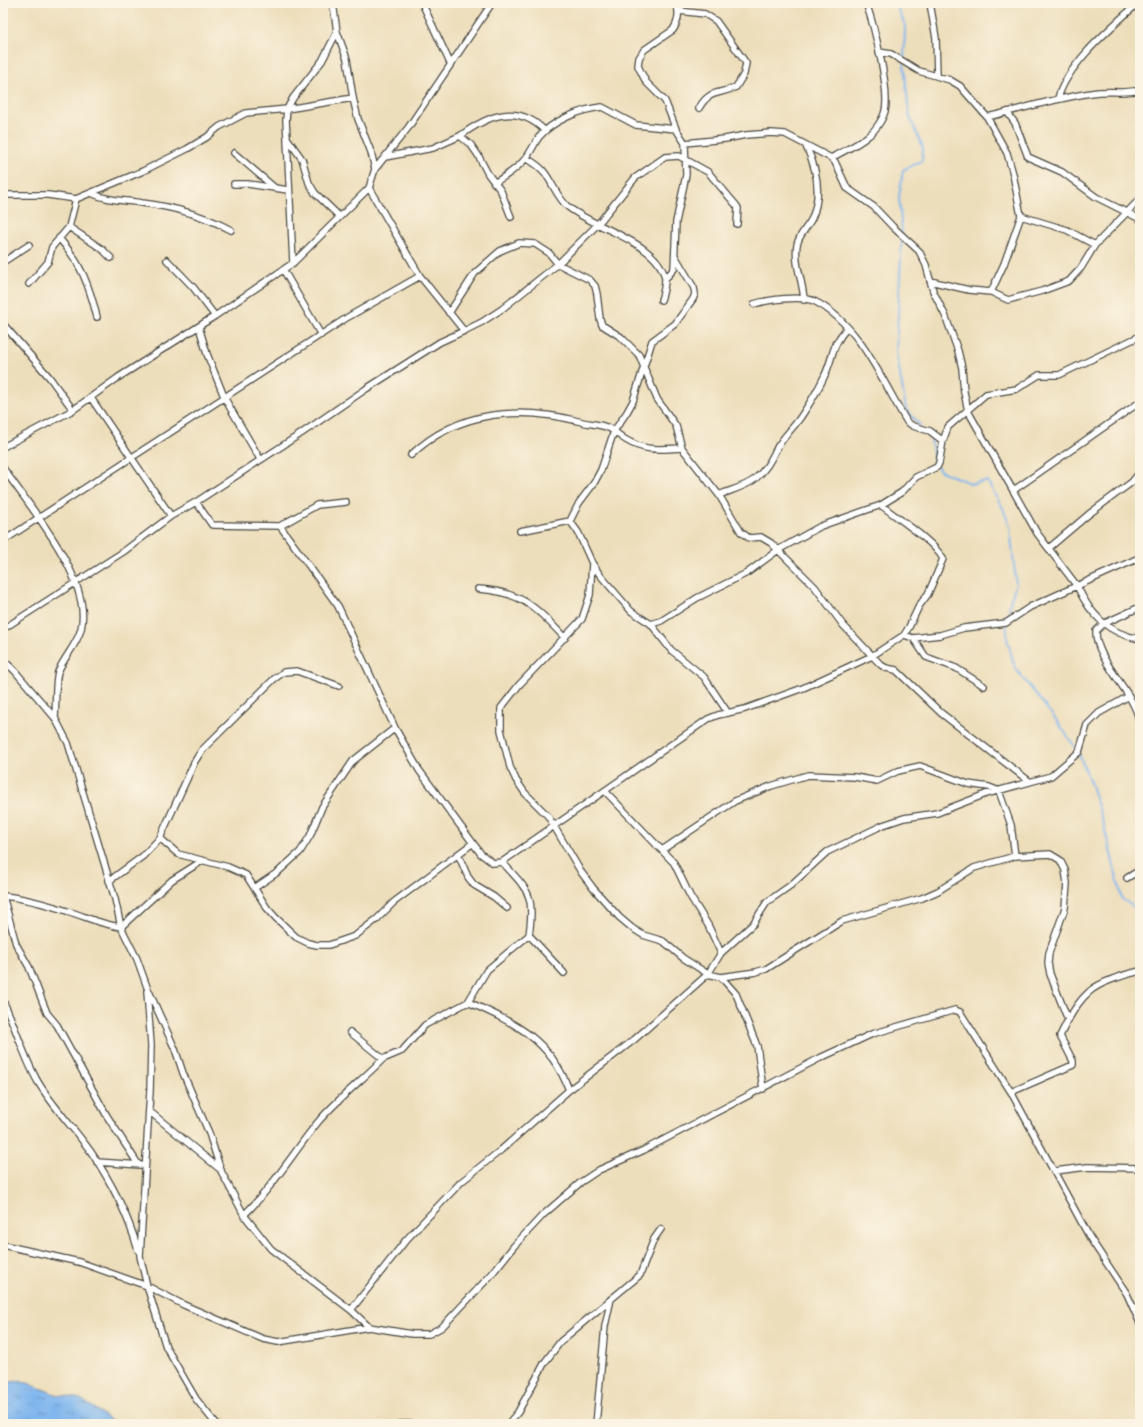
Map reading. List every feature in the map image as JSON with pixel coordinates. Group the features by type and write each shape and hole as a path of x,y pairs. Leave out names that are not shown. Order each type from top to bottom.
{"street":[{"path":"333,3 337,32 347,59 358,119 371,152 375,169"},
{"path":"422,3 450,63"},
{"path":"3,447 73,410 119,377 199,327 293,263 368,188 375,169 408,128 450,63 492,3"},
{"path":"661,300 665,279 674,269 676,222 684,185 686,158 685,143 676,129 665,101 646,82 638,66 644,50 676,26 679,11 677,3"},
{"path":"831,158 868,136 878,124 885,112 886,95 879,52 866,3"},
{"path":"930,3 936,38 937,76"},
{"path":"1058,98 1061,88 1089,50 1109,29 1139,3"},
{"path":"679,11 705,14 716,21 746,63 744,74 736,87 714,93 703,100 699,108"},
{"path":"293,263 288,190 287,109 293,98 322,61 337,32"},
{"path":"879,52 891,54 919,71 950,80 960,86 987,117 1007,153 1013,174 1021,216 1004,264 991,292"},
{"path":"987,117 1058,98 1093,92 1140,90"},
{"path":"3,195 48,195 76,199 143,171 187,149 207,137 219,127 246,113 287,109 353,98"},
{"path":"494,183 518,168 539,137 545,131 567,118 602,107 636,125 676,129"},
{"path":"1008,112 1015,123 1028,157 1062,172 1096,197 1140,219"},
{"path":"384,157 433,148 460,136 479,122 495,116 520,116 532,120 545,131"},
{"path":"685,143 771,133 785,134 831,158 847,188 874,207 892,227 919,251 926,265 930,281 958,350 968,411 1037,533 1077,586 1084,599 1103,624 1112,631 1140,639"},
{"path":"460,136 472,145 494,183 501,191 511,217"},
{"path":"287,138 302,159 308,183 315,193 339,216"},
{"path":"804,300 797,265 797,244 801,234 811,219 817,204 818,187 812,158 806,146"},
{"path":"234,153 275,188"},
{"path":"3,629 123,552 171,516 196,502 428,349 482,322 502,309 558,264 598,224 635,178 647,168 671,155 686,158 708,172 734,200 738,208 737,224"},
{"path":"526,158 544,172 566,206 598,224 611,229 623,238 646,250 657,262 665,279"},
{"path":"234,184 248,184 288,190"},
{"path":"368,188 420,276 464,331"},
{"path":"91,194 108,200 142,203 197,214 231,230"},
{"path":"29,284 48,262 52,247 69,227 76,199"},
{"path":"930,281 969,290 991,292 1008,300 1042,291 1069,281 1081,268 1094,245 1140,199"},
{"path":"1021,216 1068,230 1094,245"},
{"path":"69,227 102,249 111,258"},
{"path":"59,238 74,255 82,269 97,316"},
{"path":"449,312 475,273 496,254 519,243 535,244 549,254 558,264 590,280 595,286 602,325 621,337 639,355 657,399 676,426 682,448 719,495 741,532 749,538 766,538 816,587 844,625 872,656 886,668 896,670 941,713 1029,781"},
{"path":"3,262 29,245"},
{"path":"570,521 579,503 594,484 601,470 614,431 628,412 633,401 652,341 675,324 690,304 695,294 690,278 675,256"},
{"path":"167,260 193,287 215,316"},
{"path":"284,270 321,335"},
{"path":"3,541 225,399 348,317 420,276"},
{"path":"754,304 773,300 813,301 836,316 878,368 907,422 913,426 930,431 943,441"},
{"path":"3,324 50,378 73,410"},
{"path":"199,327 207,354 225,399 260,459"},
{"path":"719,495 754,480 768,466 778,447 803,414 828,367 832,349 837,339 847,328"},
{"path":"651,624 661,621 697,598 747,573 778,550 826,524 881,505 902,492 922,473 937,467 948,427 986,394 1016,389 1039,375 1059,375 1140,336"},
{"path":"91,398 171,516"},
{"path":"1014,490 1140,402"},
{"path":"411,455 428,441 460,423 480,417 531,413 570,418 608,427 624,439 645,449 682,448"},
{"path":"3,468 65,557 77,582 81,606 81,628 58,673 55,718"},
{"path":"1049,548 1132,482 1140,472"},
{"path":"196,502 212,525 216,526 280,526 317,505 346,502"},
{"path":"280,526 338,606 395,728 419,770 473,843 489,861 493,863 502,862 708,719 745,709 803,688 872,656 904,635 919,606 928,594 943,559 924,538 881,505"},
{"path":"520,531 570,521"},
{"path":"570,521 578,532 592,563 631,611 651,624 671,650 704,677 728,713"},
{"path":"904,635 913,638 940,635 964,628 1006,623 1024,610 1139,558"},
{"path":"592,563 590,595 586,613 565,638 518,685 501,708 500,712 507,754 516,780 554,827 582,872 619,917 643,935 663,941 683,958 708,974 721,977 756,972 766,968 842,921 922,898 938,891 974,868 1015,856 1050,854 1060,860 1065,870 1067,883 1065,908 1049,953 1048,963 1050,974 1068,1020"},
{"path":"478,589 508,593 521,598 540,612 565,638"},
{"path":"1140,607 1103,624 1096,631 1098,643 1112,671 1129,696 1140,720"},
{"path":"913,638 926,657 956,668 984,686"},
{"path":"3,660 14,670 55,718 74,756 121,927 137,959 147,987 175,1049 182,1073 209,1133 221,1171 244,1215 271,1249 351,1310 369,1327"},
{"path":"109,881 143,856 160,838 202,750 274,679 284,672 297,671 339,686"},
{"path":"351,1310 406,1240 450,1192 569,1090 634,1039 708,974 721,953 753,924 767,902 791,885 828,852 883,825 904,818 937,813 986,794 1054,774 1079,752 1087,725 1099,713 1129,696"},
{"path":"256,887 278,872 300,852 310,836 322,807 354,761 395,728"},
{"path":"662,850 735,801 771,786 808,775 855,777 876,781 898,770 920,766 968,784 989,787 999,791 1011,825 1015,856"},
{"path":"605,791 674,863 690,896 708,925 721,953"},
{"path":"160,838 178,854 238,871 246,875 256,887 267,908 296,937 308,943 317,945 328,945 355,936 377,919 394,902 473,843"},
{"path":"458,854 468,877 474,885 494,896 507,908"},
{"path":"121,927 148,900 172,880 202,861"},
{"path":"244,1215 262,1198 277,1174 320,1120 337,1102 383,1059 396,1055 402,1050 425,1025 468,1002 487,970 529,935 532,903 528,893 502,862"},
{"path":"1127,878 1140,870"},
{"path":"121,927 103,925 68,911 30,900 3,896 16,944 29,967 48,1013 64,1038 106,1116 138,1164"},
{"path":"529,935 564,973"},
{"path":"1011,1092 1073,1066 1073,1061 1060,1036 1068,1020 1089,992 1109,982 1140,971"},
{"path":"721,977 736,994 757,1046 763,1089"},
{"path":"140,1256 140,1229 149,1111 151,1045 147,987"},
{"path":"3,1001 21,1046 38,1082 97,1162 124,1209 140,1256 147,1286 166,1347 196,1398 216,1424"},
{"path":"468,1002 495,1014 538,1040 556,1062 569,1090"},
{"path":"3,1246 79,1262 147,1286 184,1305 264,1339 278,1342 369,1327 412,1334 429,1334 442,1327 491,1275 529,1229 580,1182 599,1170 644,1150 820,1058 872,1034 955,1010 960,1012 1011,1092 1090,1238 1127,1294 1140,1323"},
{"path":"350,1032 383,1059"},
{"path":"149,1111 221,1171"},
{"path":"97,1162 146,1165"},
{"path":"1055,1171 1087,1167 1140,1168"},
{"path":"508,1424 518,1412 545,1362 561,1341 640,1275 651,1244 661,1229"},
{"path":"596,1424 605,1326 611,1300"},
{"path":"400,1424 422,1424"}],"water":[{"path":"20,1380 55,1394 81,1399 116,1424 3,1424 3,1384"}],"waterway":[{"path":"895,3 905,25 904,60"},
{"path":"902,234 899,197 903,170 922,161 923,148 909,115 904,64"},
{"path":"902,238 896,351 906,409 921,427"},
{"path":"925,431 931,439 935,465 941,471 972,484 987,481 1003,508 1010,527 1016,584 1011,599 1007,620"},
{"path":"1007,625 1007,639 1015,668 1057,721 1077,750"},
{"path":"1079,754 1098,807 1122,899 1140,911"}]}
